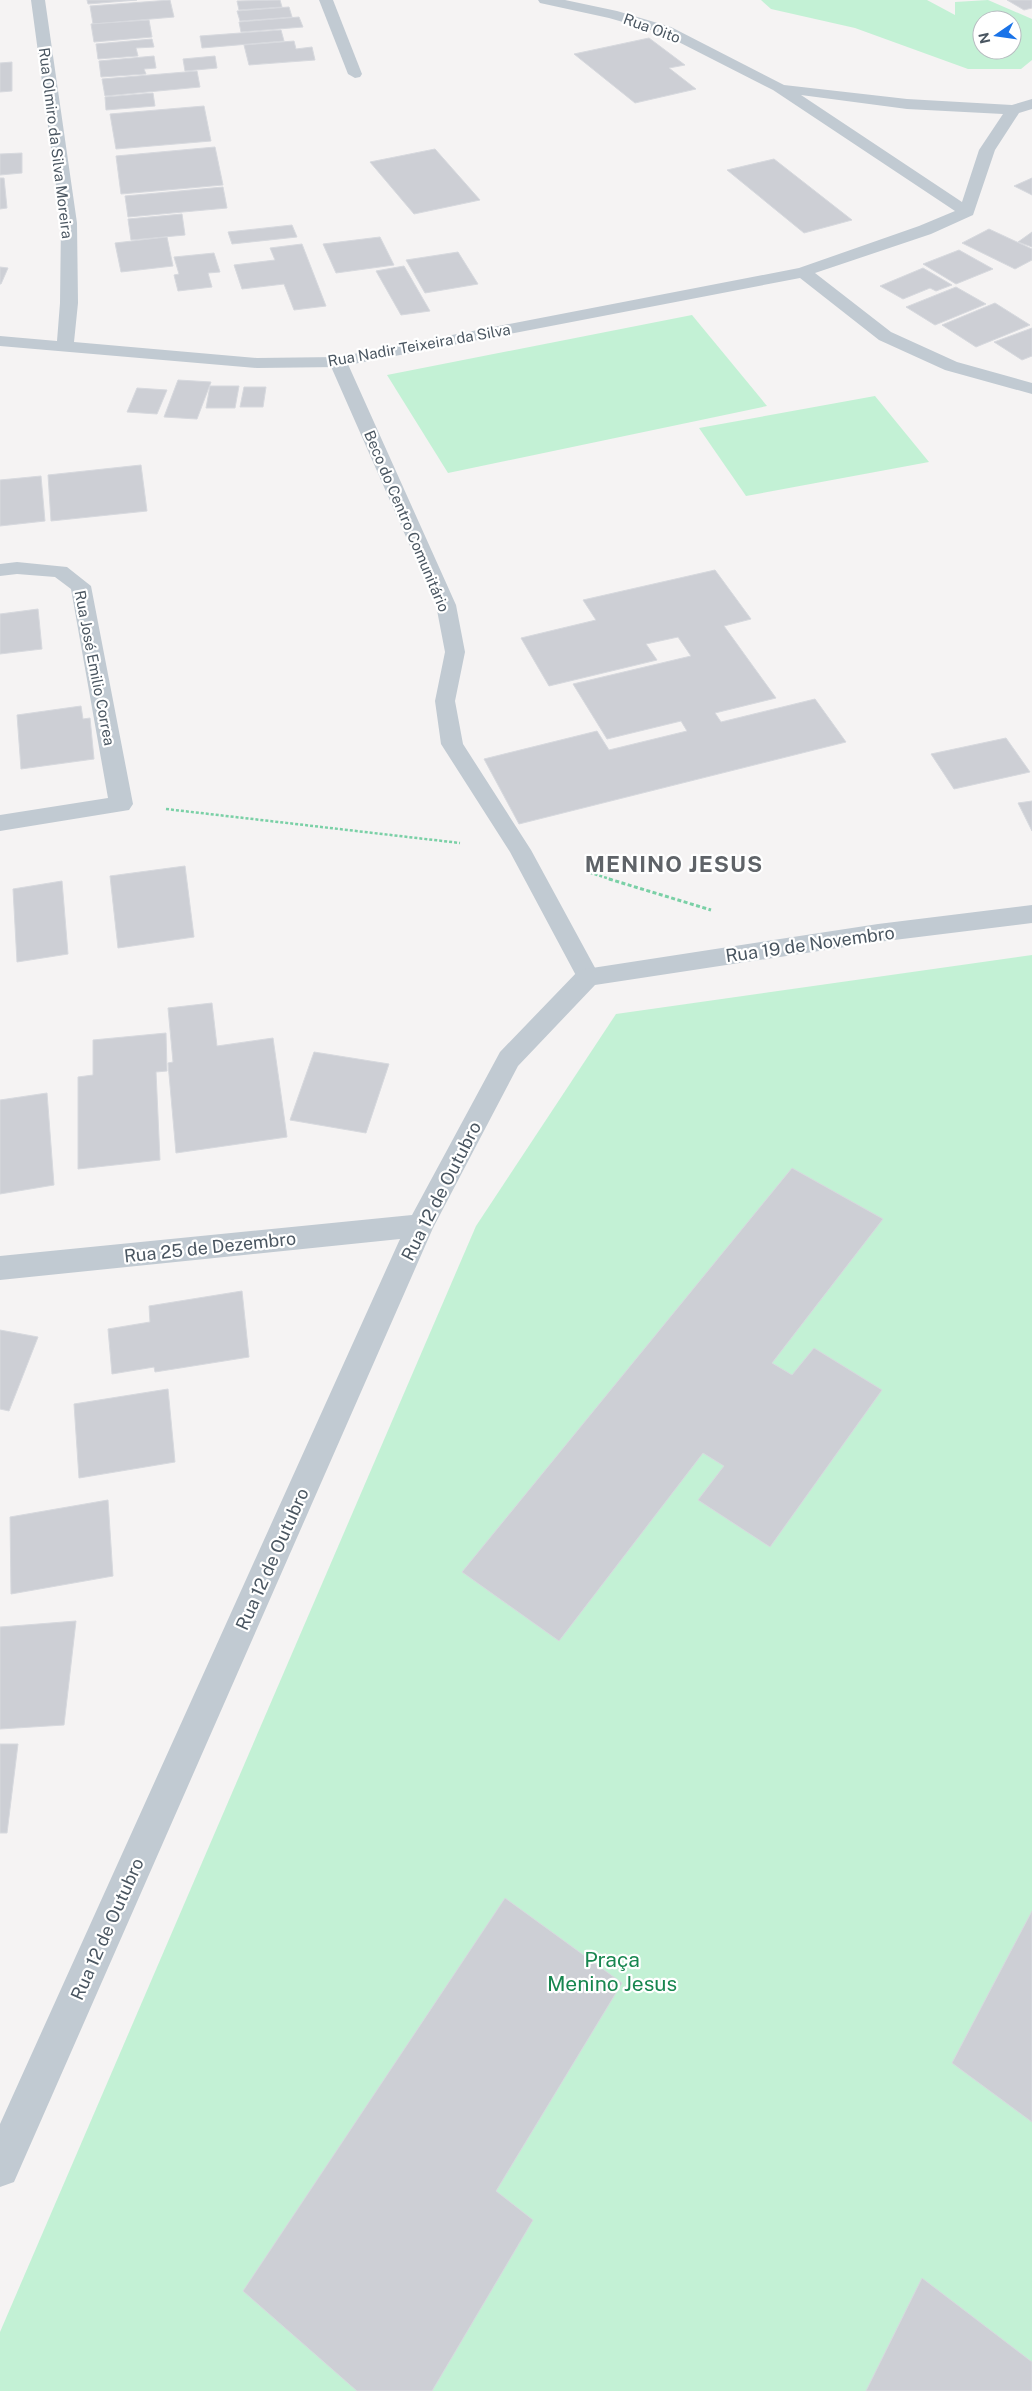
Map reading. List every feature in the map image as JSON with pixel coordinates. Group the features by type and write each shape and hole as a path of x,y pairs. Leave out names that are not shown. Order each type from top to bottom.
{"street":[{"name":"Rua Olmiro da Silva Moreira","path":"38,0 69,224 69,302 65,347"},
{"path":"326,0 355,74"},
{"name":"Rua Oito","path":"545,0 612,14 666,30 778,87 967,212"},
{"name":"Rua Oito","path":"778,87 907,104 1013,110"},
{"path":"967,212 987,150 1013,110 1032,104"},
{"name":"Rua Nadir Teixeira da Silva","path":"0,341 257,363 338,362 803,272 925,230 967,212"},
{"path":"803,272 885,336 951,366 1032,389"},
{"name":"Rua José Emilio Correa","path":"0,570 17,568 60,572 81,586 121,804 0,823"},
{"name":"Rua 19 de Novembro","path":"588,977 878,933 1032,914"},
{"name":"Rua 12 de Outubro","path":"0,2168 420,1226 509,1059 588,977"},
{"name":"Rua 25 de Dezembro","path":"0,1268 420,1226"}],"lane":[{"name":"Beco do Centro Comunitário","path":"338,362 446,604 456,652 445,701 452,744 520,850 588,977"}],"green space":[{"path":"761,0 927,0 955,15 955,2 988,0 1011,10 972,10 972,60 1022,60 1022,15 1032,19 1032,60 1021,69 968,69 855,28 771,9"},
{"path":"692,315 767,406 448,473 387,375"},
{"path":"875,396 929,462 746,496 699,428"},
{"name":"Praça Menino Jesus","path":"1032,955 1032,2391 0,2391 0,2332 476,1226 616,1014"}],"building":[{"path":"87,0 137,0 88,4"},
{"path":"170,0 174,17 93,24 90,6"},
{"path":"280,0 282,7 239,10 237,1"},
{"path":"1007,0 1032,0 1032,8 1024,10"},
{"path":"289,7 292,17 240,21 237,11"},
{"path":"299,17 303,27 241,32 239,22"},
{"path":"149,20 152,37 94,42 91,24"},
{"path":"281,30 284,41 202,48 200,36"},
{"path":"649,38 685,65 669,68 696,89 635,103 574,54"},
{"path":"152,39 154,47 136,48 138,56 98,59 96,44"},
{"path":"294,41 296,49 312,47 315,60 249,65 244,45"},
{"path":"154,56 156,68 144,69 146,74 101,77 99,61"},
{"path":"215,56 217,68 185,71 183,59"},
{"path":"12,62 12,91 0,92 0,63"},
{"path":"197,71 200,87 105,96 102,79"},
{"path":"153,93 155,106 106,110 105,97"},
{"path":"204,106 211,141 116,149 110,114"},
{"path":"215,147 223,185 121,194 116,156"},
{"path":"435,149 480,200 414,214 370,162"},
{"path":"22,153 22,173 0,175 0,154"},
{"path":"774,159 852,220 804,233 727,170"},
{"path":"0,178 4,178 7,208 0,209"},
{"path":"1032,178 1032,195 1014,186"},
{"path":"223,187 227,208 128,217 125,196"},
{"path":"182,214 185,235 131,240 128,219"},
{"path":"292,225 297,237 232,244 228,232"},
{"path":"989,229 1032,249 1032,260 1015,269 962,243"},
{"path":"1032,232 1032,247 1018,242"},
{"path":"167,237 173,266 121,272 115,243"},
{"path":"380,237 394,265 336,273 323,244"},
{"path":"302,244 326,306 294,310 284,284 242,289 234,265 275,260 270,248"},
{"path":"959,250 993,269 956,284 923,264"},
{"path":"458,252 478,284 425,293 406,260"},
{"path":"214,253 220,272 208,273 212,287 178,291 174,275 179,274 174,257"},
{"path":"404,266 430,311 401,315 376,271"},
{"path":"0,267 8,268 1,284 0,284"},
{"path":"923,268 952,285 936,291 930,288 903,299 880,286"},
{"path":"956,287 986,304 935,325 906,307"},
{"path":"995,303 1030,325 976,347 942,325"},
{"path":"1032,328 1032,356 1022,360 994,342"},
{"path":"178,380 211,382 197,419 164,417"},
{"path":"210,386 239,386 235,408 206,408"},
{"path":"244,387 266,387 263,407 240,407"},
{"path":"137,388 167,390 157,414 127,412"},
{"path":"141,465 147,511 51,521 48,475"},
{"path":"41,476 45,521 0,526 0,480"},
{"path":"715,570 751,619 724,626 776,698 715,713 721,722 815,699 846,742 519,824 484,759 597,731 609,750 687,731 681,721 607,739 573,684 691,656 678,637 646,644 657,660 549,686 521,638 596,620 583,600"},
{"path":"38,609 42,649 0,654 0,614"},
{"path":"81,706 83,719 90,718 94,759 21,769 17,715"},
{"path":"1006,738 1030,772 954,789 931,754"},
{"path":"1032,801 1032,831 1018,803"},
{"path":"185,866 194,937 118,948 110,876"},
{"path":"62,881 68,954 17,962 13,889"},
{"path":"212,1003 217,1046 273,1038 287,1137 176,1153 168,1063 173,1062 168,1008"},
{"path":"166,1033 167,1071 156,1072 160,1160 78,1169 78,1077 93,1075 93,1040"},
{"path":"314,1052 389,1064 366,1133 290,1120"},
{"path":"47,1093 54,1185 0,1194 0,1100"},
{"path":"792,1168 883,1219 772,1363 792,1375 814,1348 882,1390 770,1547 698,1500 724,1466 703,1453 559,1641 462,1572"},
{"path":"242,1291 249,1357 155,1372 154,1367 112,1374 108,1329 150,1322 149,1306"},
{"path":"0,1330 38,1337 9,1411 0,1409"},
{"path":"168,1389 175,1462 79,1478 74,1404"},
{"path":"108,1500 113,1576 11,1594 10,1517"},
{"path":"76,1621 64,1725 0,1729 0,1627"},
{"path":"0,1744 18,1744 7,1833 0,1833"},
{"path":"505,1898 622,1983 496,2191 533,2220 432,2391 357,2391 243,2291"},
{"path":"1032,1911 1032,2122 952,2063"},
{"path":"922,2278 1032,2362 1032,2391 866,2391"}],"district":[{"name":"MENINO JESUS","path":"674,864"}]}
